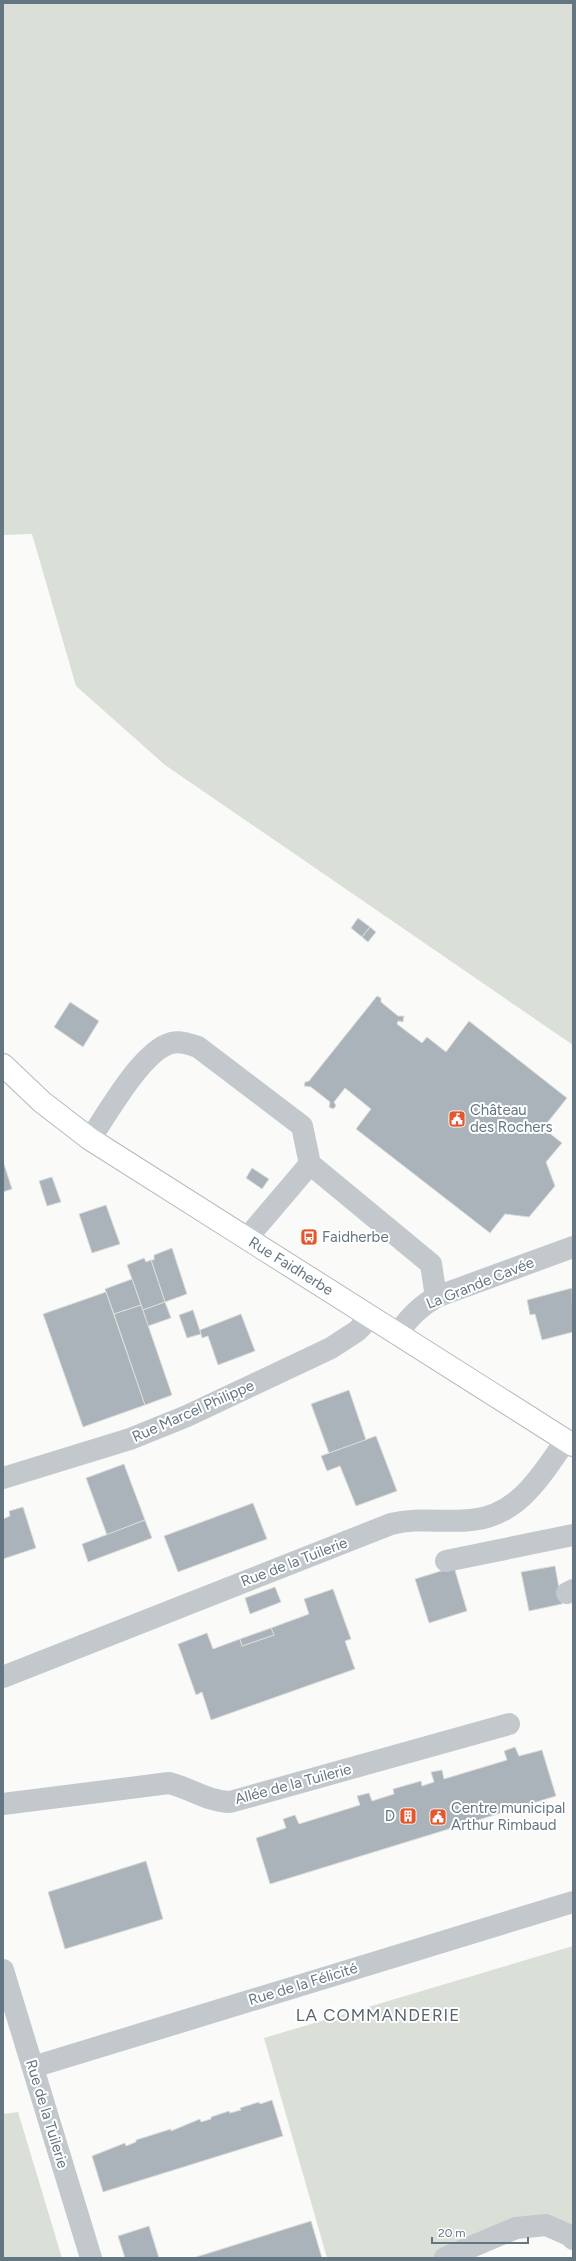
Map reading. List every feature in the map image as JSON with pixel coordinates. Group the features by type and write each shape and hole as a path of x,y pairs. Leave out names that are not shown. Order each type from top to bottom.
{"main road":[{"name":"Rue Faidherbe","path":"3,1055 10,1071 42,1102 90,1138 569,1443"}],"street":[{"path":"90,1138 148,1056 171,1043 183,1042 198,1047 212,1055 302,1126 310,1164 430,1264 436,1297"},
{"path":"247,1238 310,1164"},
{"name":"La Grande Cavée","path":"397,1334 410,1316 422,1305 436,1297 573,1247"},
{"name":"Rue Marcel Philippe","path":"3,1478 130,1439 187,1416 331,1348 357,1331 370,1317"},
{"name":"Rue de la Tuilerie","path":"3,1677 391,1524 419,1519 471,1520 497,1513 525,1496 569,1443"},
{"path":"446,1561 573,1535"},
{"name":"Allée de la Tuilerie","path":"3,1804 169,1783 194,1790 219,1802 230,1802 509,1724"},
{"name":"Rue de la Félicité","path":"33,2067 573,1902"},
{"name":"Rue de la Tuilerie","path":"3,1970 91,2258"},
{"path":"445,2258 516,2228 546,2225 571,2236 573,2239"}],"shaded area":[{"path":"3,3 573,3 573,1045 165,765 76,686 32,534 3,535"},
{"path":"573,1946 573,2227 546,2225 445,2258 327,2258 264,2038"},
{"path":"18,2112 62,2258 3,2258 3,2114"}],"building":[{"path":"358,918 370,927 362,937 351,928"},
{"path":"370,927 376,932 368,942 362,937"},
{"name":"Château des Rochers","path":"377,996 381,998 381,1002 398,1016 404,1016 403,1022 398,1021 397,1024 422,1043 427,1037 446,1052 469,1021 567,1098 543,1128 562,1143 546,1162 555,1186 529,1217 505,1214 490,1233 356,1129 371,1109 345,1088 334,1102 336,1106 333,1109 329,1107 330,1102 311,1087 304,1086 305,1082 309,1081"},
{"path":"70,1002 99,1021 83,1047 54,1027"},
{"path":"3,1161 12,1189 3,1192"},
{"path":"252,1168 269,1179 262,1189 246,1178"},
{"path":"52,1177 61,1202 47,1206 39,1181"},
{"path":"106,1205 120,1244 92,1253 79,1214"},
{"path":"172,1248 187,1294 165,1302 151,1260 154,1260 154,1255"},
{"path":"144,1258 146,1262 151,1260 165,1302 143,1310 127,1265"},
{"path":"132,1279 141,1305 114,1314 105,1289"},
{"path":"572,1288 573,1332 542,1340 535,1314 530,1315 527,1300"},
{"path":"106,1292 145,1405 83,1427 43,1314"},
{"path":"165,1302 171,1318 148,1326 143,1310"},
{"path":"141,1305 172,1395 145,1405 114,1314"},
{"path":"193,1310 201,1334 187,1338 179,1315"},
{"path":"241,1314 255,1351 218,1365 208,1336 202,1338 200,1330"},
{"path":"349,1390 366,1440 329,1453 311,1404"},
{"path":"376,1436 397,1491 356,1506 340,1466 327,1471 321,1456"},
{"path":"124,1464 145,1520 107,1535 86,1478"},
{"path":"253,1503 267,1539 178,1572 164,1536"},
{"path":"23,1507 36,1548 3,1559 3,1519 10,1516 9,1511"},
{"path":"145,1520 152,1538 88,1562 82,1544"},
{"path":"555,1566 562,1604 529,1611 521,1572"},
{"path":"454,1567 467,1611 429,1623 415,1579"},
{"path":"275,1587 281,1602 250,1614 245,1598"},
{"path":"333,1589 351,1639 345,1641 355,1669 211,1720 202,1692 196,1695 178,1644 207,1633 213,1649 240,1639 242,1646 274,1635 271,1628 309,1614 304,1599"},
{"path":"271,1628 274,1635 242,1646 240,1639"},
{"name":"D","path":"515,1747 519,1756 542,1750 556,1796 270,1884 256,1838 286,1828 283,1819 295,1815 299,1824 360,1805 357,1796 369,1793 372,1801 394,1794 393,1789 421,1781 422,1786 434,1782 431,1772 442,1770 444,1779 507,1760 504,1751"},
{"path":"146,1861 163,1919 65,1949 48,1892"},
{"path":"272,2100 283,2136 103,2192 92,2156 125,2143 126,2146 136,2142 136,2140 171,2129 171,2131 200,2119 201,2122 229,2111 230,2113 259,2102 260,2104"},
{"path":"311,2221 322,2258 193,2258"},
{"path":"149,2226 159,2258 125,2258 118,2236"}],"place":[{"name":"Château des Rochers","path":"457,1119"},
{"name":"Faidherbe","path":"309,1237"},
{"name":"D","path":"408,1816"},
{"name":"Centre municipal Arthur Rimbaud","path":"438,1817"}],"district":[{"name":"LA COMMANDERIE","path":"378,2015"}]}
